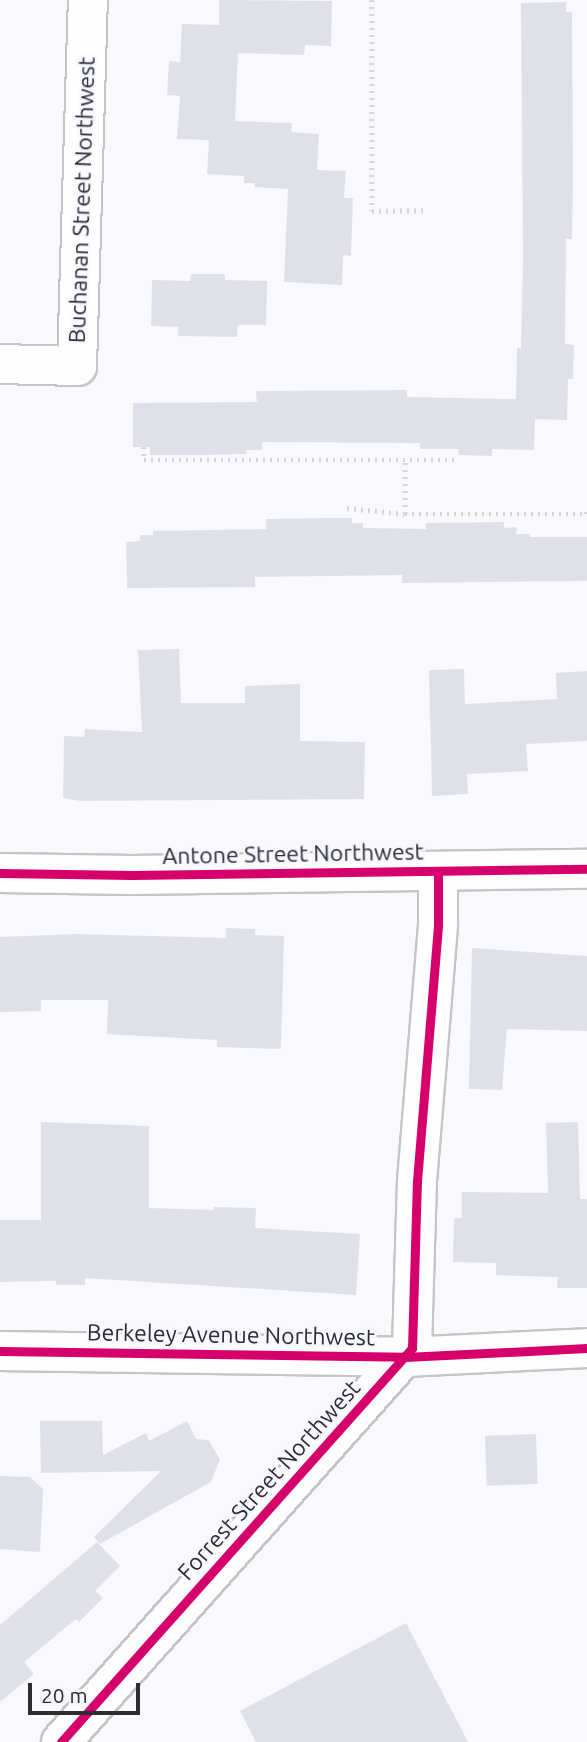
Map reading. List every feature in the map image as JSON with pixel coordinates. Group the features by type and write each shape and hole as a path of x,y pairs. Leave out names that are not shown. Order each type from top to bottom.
{"street":[{"name":"Buchanan Street Northwest","path":"0,364 77,366 88,0"},
{"name":"Antone Street Northwest","path":"0,873 587,869"},
{"name":"Forrest Street Northwest","path":"61,1742 412,1348 417,1181 438,923 438,872"},
{"name":"Berkeley Avenue Northwest","path":"0,1351 405,1357 587,1348"}],"path":[{"path":"372,0 372,211 428,210"},
{"path":"144,447 144,460 454,460"},
{"path":"405,460 405,514"},
{"path":"347,508 405,514 586,514 587,506"}],"building":[{"path":"219,0 332,1 331,46 305,45 304,55 238,53 235,121 292,123 291,132 319,134 317,170 346,171 344,198 353,198 351,256 343,255 342,285 284,282 288,189 254,187 255,183 244,183 244,176 207,174 209,140 177,139 180,96 167,95 169,61 180,62 182,24 219,25"},
{"path":"566,2 566,12 572,12 573,177 572,239 566,239 565,344 574,345 573,379 568,379 567,420 535,419 534,450 492,449 492,456 459,455 458,449 420,449 420,443 262,442 262,450 246,450 246,454 207,455 150,455 150,447 133,447 133,403 257,402 256,391 407,390 407,397 516,399 517,348 521,348 523,258 521,3"},
{"path":"191,274 225,274 225,280 267,281 266,325 238,325 237,337 178,336 178,327 151,326 152,280 190,281"},
{"path":"352,518 352,523 363,523 363,528 426,529 426,523 504,522 504,528 517,527 516,534 530,534 530,537 587,537 587,581 402,583 402,575 255,577 255,587 127,588 126,542 140,541 140,535 153,535 153,531 266,529 266,519"},
{"path":"179,649 181,703 245,703 245,686 300,684 300,741 365,742 364,799 81,801 63,798 64,736 84,737 85,729 142,732 138,650"},
{"path":"464,669 465,704 557,699 556,673 587,671 587,741 526,744 528,771 467,774 468,794 432,796 429,670"},
{"path":"226,928 255,929 255,935 284,936 281,1049 217,1047 217,1040 107,1034 108,1000 41,1000 41,1011 0,1012 0,937 76,934 226,938"},
{"path":"472,948 587,956 587,1031 507,1029 502,1090 469,1089"},
{"path":"41,1122 149,1126 149,1208 256,1208 255,1228 360,1234 356,1295 85,1278 85,1285 56,1285 56,1281 0,1282 0,1220 41,1220"},
{"path":"578,1122 580,1199 587,1199 587,1288 557,1288 558,1277 496,1275 496,1263 453,1262 454,1218 462,1218 462,1192 548,1193 546,1123"},
{"path":"40,1421 102,1421 103,1455 146,1433 149,1441 187,1421 196,1439 208,1440 220,1459 211,1482 100,1544 94,1537 161,1471 41,1473"},
{"path":"536,1434 538,1484 487,1486 485,1436"},
{"path":"0,1476 30,1477 43,1489 40,1552 0,1549"},
{"path":"97,1542 120,1566 95,1591 103,1598 79,1622 76,1619 24,1662 34,1674 0,1702 0,1625"},
{"path":"406,1623 468,1742 256,1742 240,1711"}],"cycle path":[{"path":"0,873 132,875 587,869"},
{"path":"61,1742 412,1348 417,1181 438,924 438,872"},
{"path":"0,1351 405,1357 587,1348"}]}
